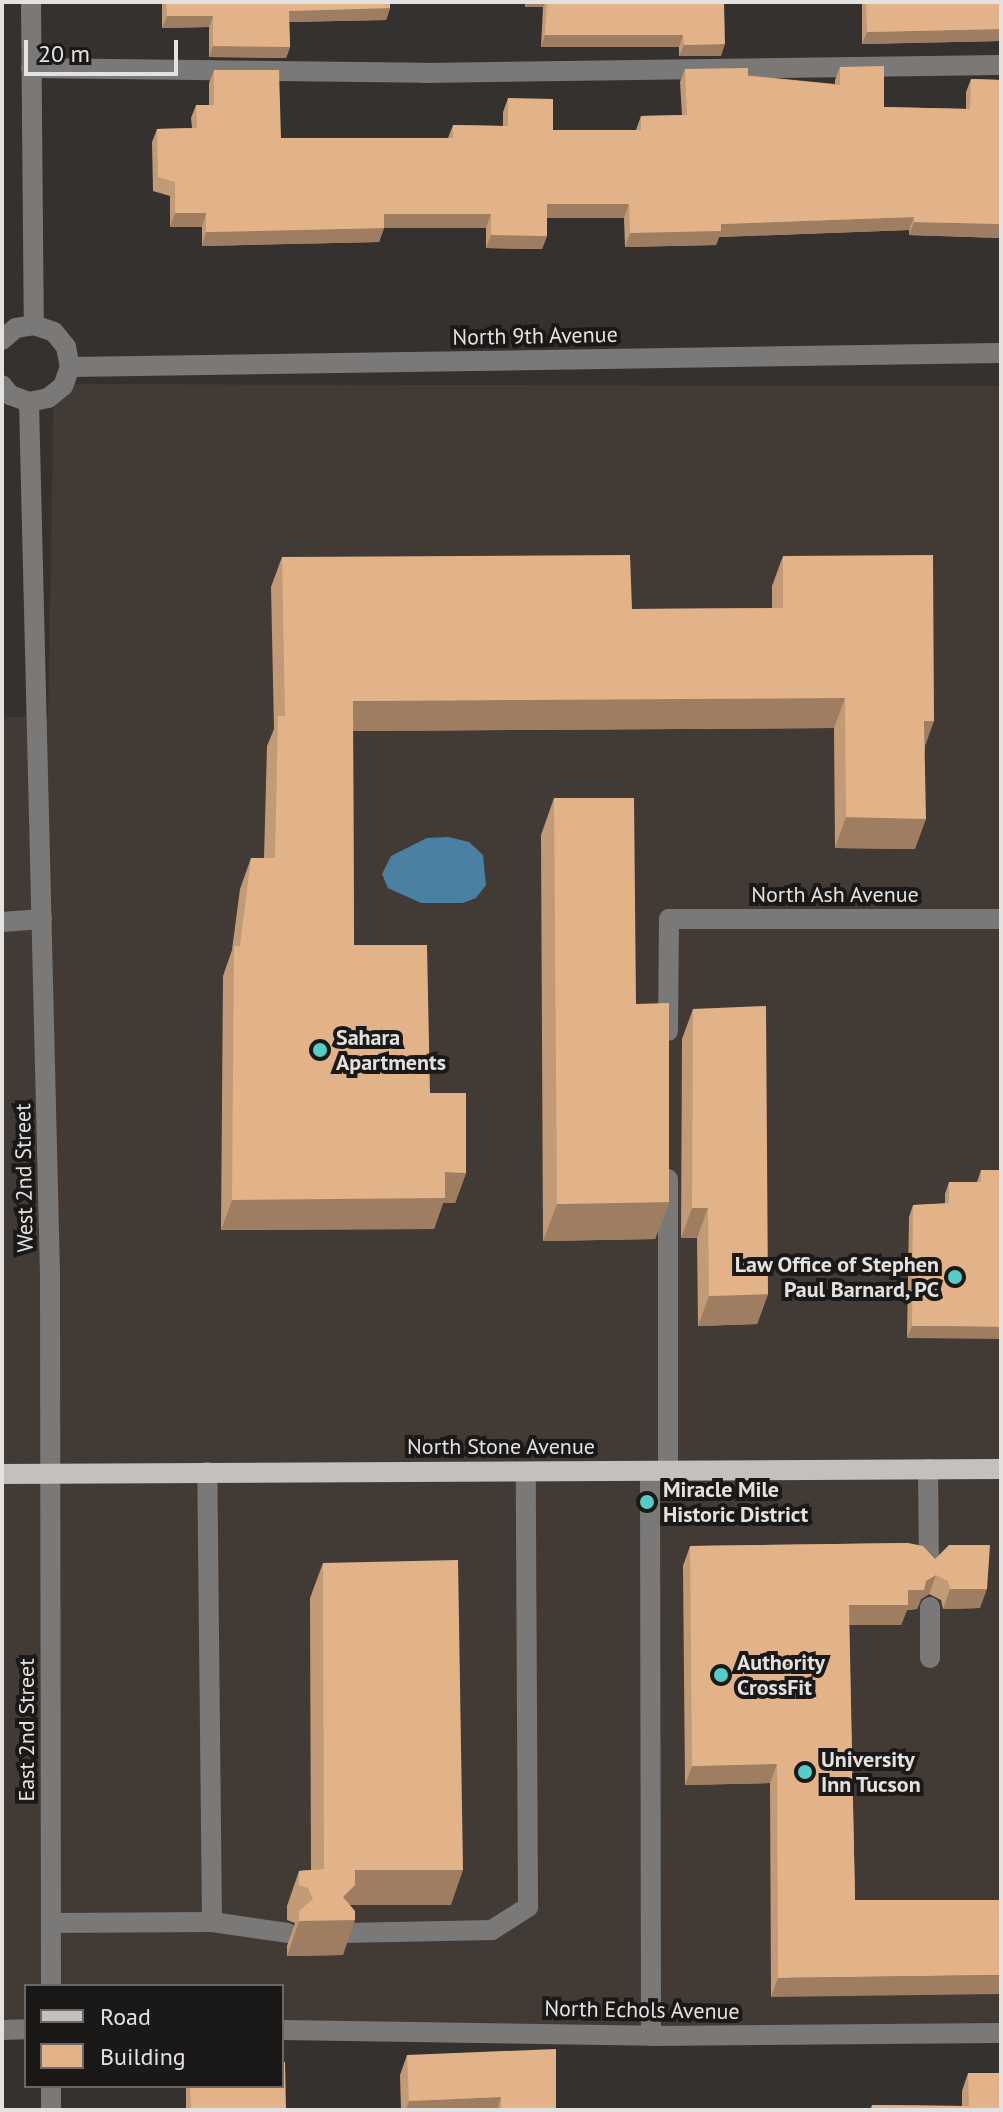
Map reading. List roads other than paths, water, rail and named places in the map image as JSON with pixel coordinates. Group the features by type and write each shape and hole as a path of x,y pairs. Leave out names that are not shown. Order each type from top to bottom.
{"main road":[{"name":"North Stone Avenue","path":"2,1474 1001,1469"}],"street":[{"path":"31,2 34,325"},
{"path":"31,68 424,73 1001,65"},
{"path":"2,340 16,328 34,325 54,332 66,347 70,367 63,386 48,398 29,402 10,395 2,385"},
{"name":"North 9th Avenue","path":"70,367 1001,353"},
{"name":"West 2nd Street","path":"29,402 42,919 50,1474"},
{"path":"2,922 42,919"},
{"name":"North Ash Avenue","path":"668,1054 669,919 1001,919"},
{"path":"651,2036 659,1471 668,1149"},
{"path":"928,1469 929,1565"},
{"path":"207,1472 212,1922"},
{"path":"343,1933 492,1930 528,1907 526,1472"},
{"name":"East 2nd Street","path":"50,1474 51,1984"},
{"path":"930,1607 930,1658"},
{"path":"51,1923 212,1922 287,1933"},
{"path":"2,2030 24,2029"},
{"name":"North Echols Avenue","path":"284,2030 651,2036 1001,2033"},
{"path":"51,2088 51,2110"}],"water":[{"path":"448,837 469,842 483,855 486,885 476,898 463,903 421,903 388,888 382,874 391,856 427,838"}],"place":[{"name":"Sahara Apartments","path":"320,1050"},
{"name":"Law Office of Stephen Paul Barnard, PC","path":"955,1277"},
{"name":"Miracle Mile Historic District","path":"647,1502"},
{"name":"Authority CrossFit","path":"721,1675"},
{"name":"University Inn Tucson","path":"805,1772"}]}
